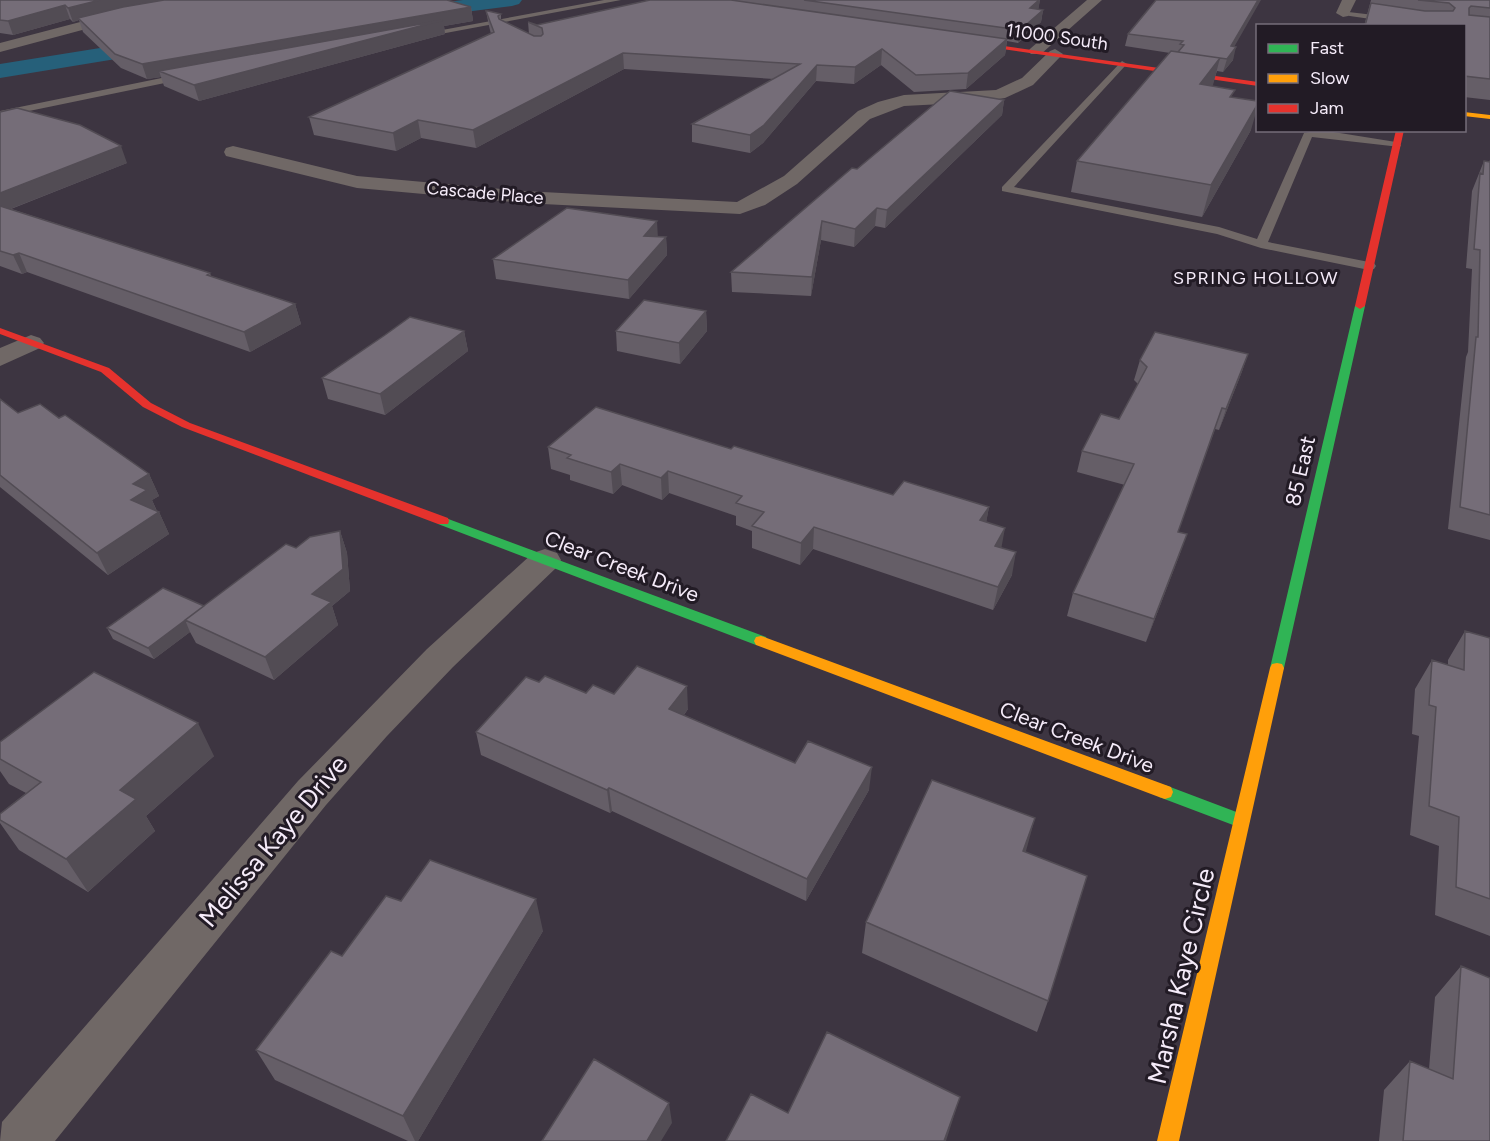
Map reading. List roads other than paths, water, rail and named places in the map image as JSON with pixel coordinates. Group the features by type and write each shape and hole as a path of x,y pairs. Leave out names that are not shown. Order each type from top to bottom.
{"street":[{"path":"0,48 126,15 209,0"},
{"path":"1036,51 1095,0"},
{"name":"11000 South","path":"946,40 1256,84"},
{"name":"Cascade Place","path":"233,152 357,182 523,197 740,208 762,199 792,178 875,108 905,99 985,96 1003,93 1026,82 1055,54"},
{"path":"1466,114 1490,117"},
{"name":"85 East","path":"1241,821 1400,132"},
{"name":"Clear Creek Drive","path":"0,331 105,370 147,405 186,424 1241,821"},
{"path":"0,358 31,343"},
{"name":"Melissa Kaye Drive","path":"15,1136 319,785 373,726 440,658 545,560"},
{"name":"Marsha Kaye Circle","path":"1168,1141 1241,821"}],"lane":[{"path":"413,36 617,0"},
{"path":"513,28 625,7"},
{"path":"1346,7 1432,24"},
{"path":"1122,64 1006,189 1219,231 1261,244 1369,266"},
{"path":"0,114 193,75"},
{"path":"1261,244 1308,135 1316,133 1396,146"}],"waterway":[{"path":"394,15 512,0"},
{"path":"0,71 175,43"}],"district":[{"name":"SPRING HOLLOW","path":"1256,278"}]}
